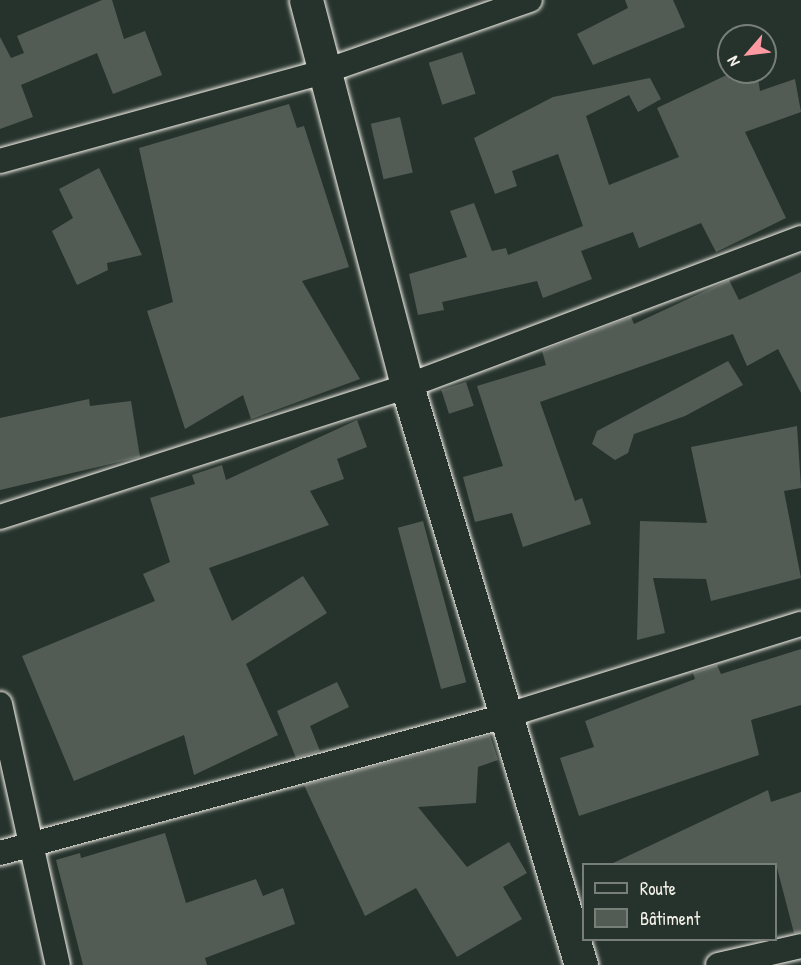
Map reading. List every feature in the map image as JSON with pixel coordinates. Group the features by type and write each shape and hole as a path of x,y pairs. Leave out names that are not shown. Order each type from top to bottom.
{"main road":[{"path":"306,0 407,386 581,965"}],"street":[{"path":"0,161 323,72 530,0"},
{"path":"0,517 407,386 801,238"},
{"path":"0,853 505,716 801,624"},
{"path":"0,704 58,965"},
{"path":"718,965 801,946"}],"building":[{"path":"102,0 112,0 124,39 145,31 162,75 113,94 97,53 21,85 33,117 0,129 0,37 11,58 24,53 17,36"},
{"path":"625,0 673,0 685,27 593,65 577,34 628,8"},
{"path":"462,52 476,94 442,105 429,63"},
{"path":"650,78 661,99 638,112 629,95 586,116 609,185 679,157 657,108 717,80 717,84 759,84 760,91 795,79 801,112 745,132 786,218 716,252 701,223 639,248 633,232 581,251 592,279 543,298 537,281 442,302 444,310 418,315 409,274 467,257 450,211 474,203 492,251 506,248 508,255 583,226 558,154 512,171 517,186 495,194 474,138 553,97"},
{"path":"289,104 297,128 304,126 349,267 302,281 360,379 251,419 243,395 185,429 147,311 173,302 139,148"},
{"path":"400,117 413,173 384,179 371,124"},
{"path":"99,168 142,255 107,263 108,270 77,285 52,231 73,218 59,189"},
{"path":"801,272 801,393 778,349 747,366 733,334 540,402 575,501 582,498 591,524 523,547 512,513 475,522 463,477 503,466 477,386 546,365 542,351 631,317 634,324 729,280 739,300"},
{"path":"728,361 743,385 685,416 634,434 628,453 615,460 592,444 597,431"},
{"path":"466,382 474,406 449,414 441,390"},
{"path":"89,399 90,406 131,401 140,457 0,490 0,418"},
{"path":"357,420 367,447 337,459 344,479 310,491 329,525 209,568 232,621 303,576 327,613 246,664 278,735 194,775 184,735 74,781 22,656 155,601 143,574 170,562 150,498 195,484 192,475 222,465 226,480"},
{"path":"797,426 801,488 784,491 801,578 711,601 706,579 653,578 665,633 637,640 640,521 707,523 691,447"},
{"path":"423,521 466,682 441,689 398,528"},
{"path":"801,649 801,705 751,720 759,755 579,816 560,758 594,747 585,721 695,679 693,673 717,665 721,674"},
{"path":"337,682 349,707 310,726 320,751 296,758 277,711"},
{"path":"490,735 498,760 478,767 476,803 418,807 467,867 509,842 527,873 503,887 522,919 457,957 416,888 365,916 304,785"},
{"path":"768,790 771,802 801,792 801,932 794,933 777,863 613,863"},
{"path":"165,833 186,903 256,879 263,896 283,888 295,924 205,958 207,965 83,965 56,860 80,853 81,858"}]}
